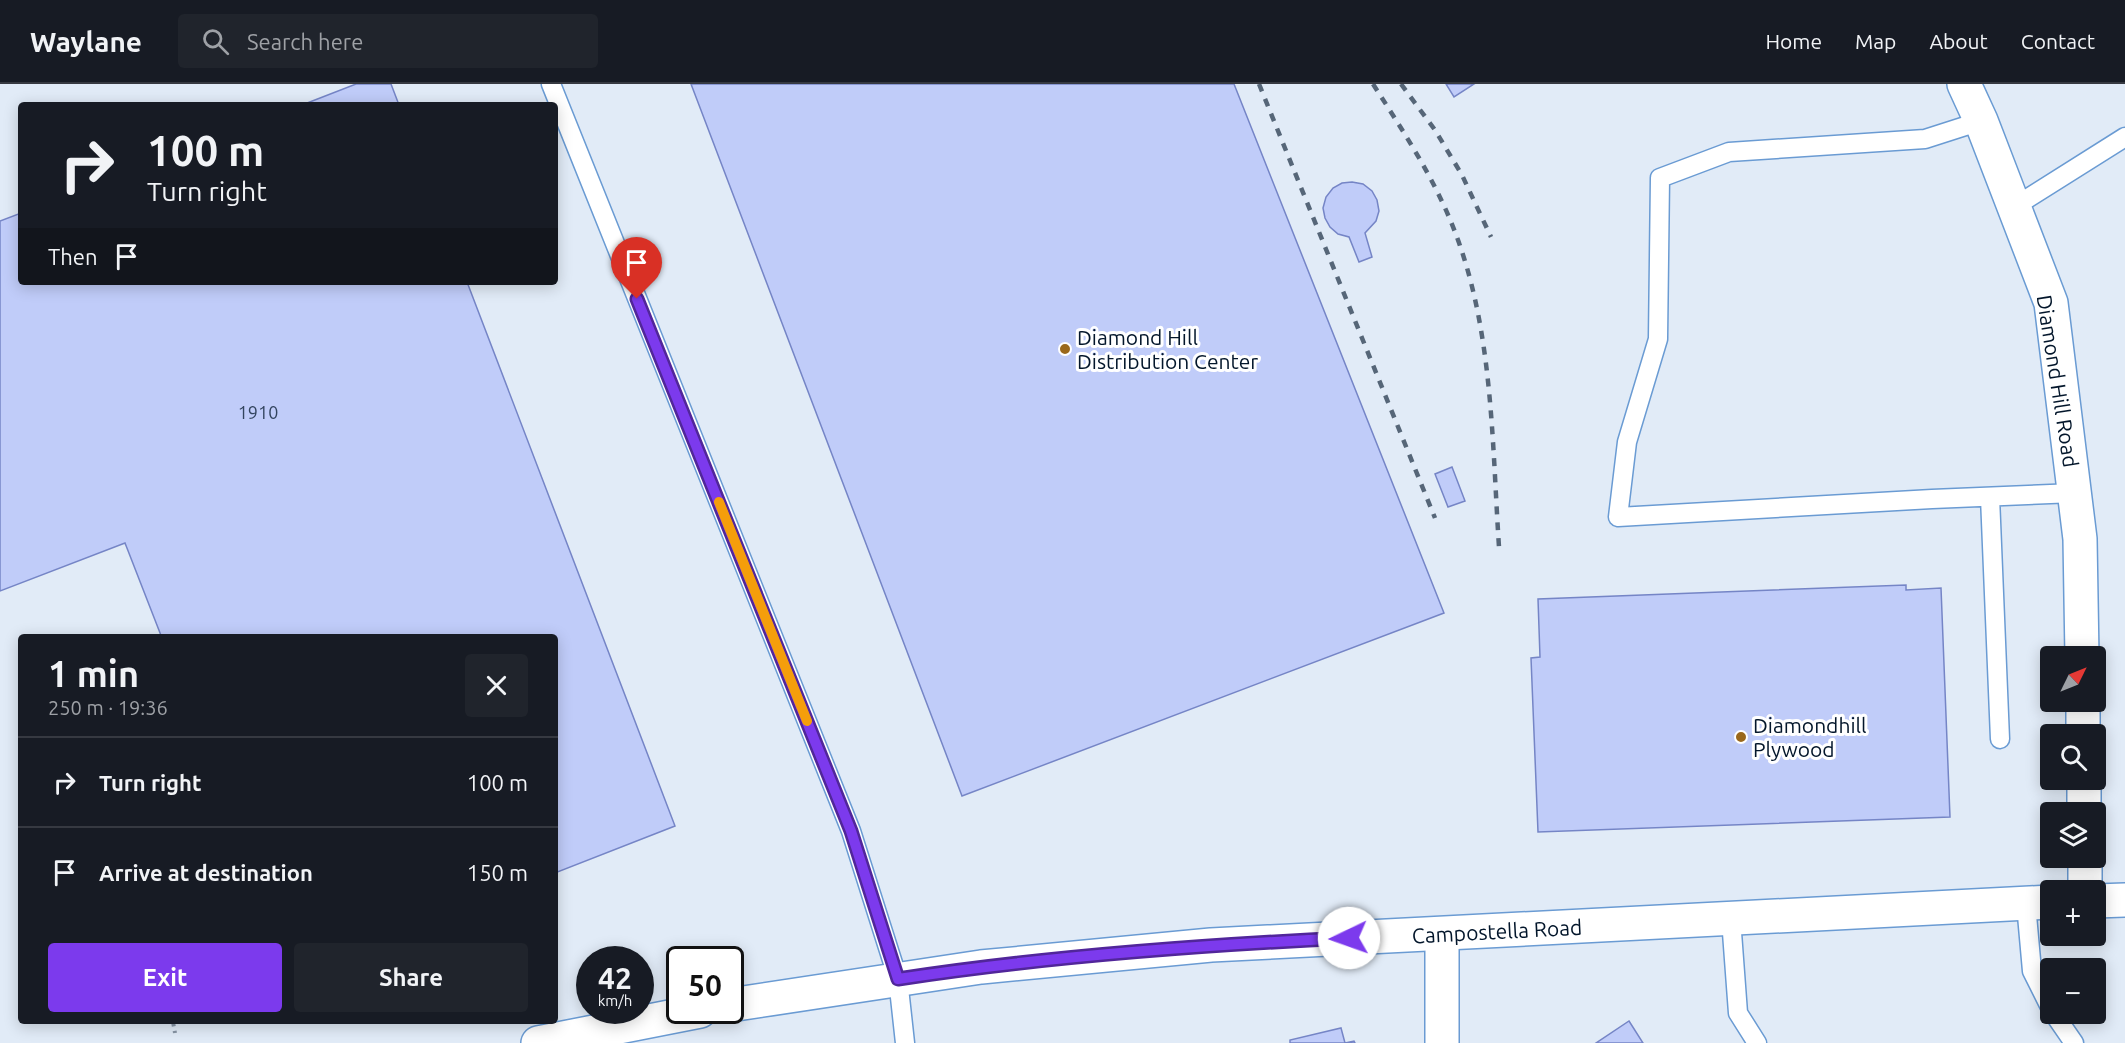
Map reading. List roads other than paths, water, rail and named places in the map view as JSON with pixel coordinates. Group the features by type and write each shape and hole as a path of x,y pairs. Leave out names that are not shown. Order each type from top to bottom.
{"main road":[{"name":"Diamond Hill Road","path":"1964,84 1981,121 2050,303 2080,539 2082,646"},
{"path":"2106,900 2125,900"},
{"name":"Campostella Road","path":"744,1003 981,967 1211,945 2038,903"},
{"path":"1442,934 1442,1043"},
{"path":"538,1043 666,1018"}],"lane":[{"path":"551,84 851,831 898,979 905,1043"},
{"path":"1981,121 1925,139 1729,152 1660,178 1658,339 1627,442 1618,517 2075,493"},
{"path":"2014,207 2125,137"},
{"path":"1990,496 2000,739"},
{"path":"2038,903 2032,971 2040,987"},
{"path":"1731,919 1738,1013 1757,1043"},
{"path":"2061,1024 2074,1043"}],"railway":[{"path":"1259,84 1435,518"},
{"path":"1373,84 1438,193 1468,270 1477,308 1489,387 1499,547"},
{"path":"1401,84 1435,130 1462,175 1491,237"}],"place":[{"name":"Diamond Hill Distribution Center","path":"1065,349"},
{"name":"Diamondhill Plywood","path":"1741,737"}]}
